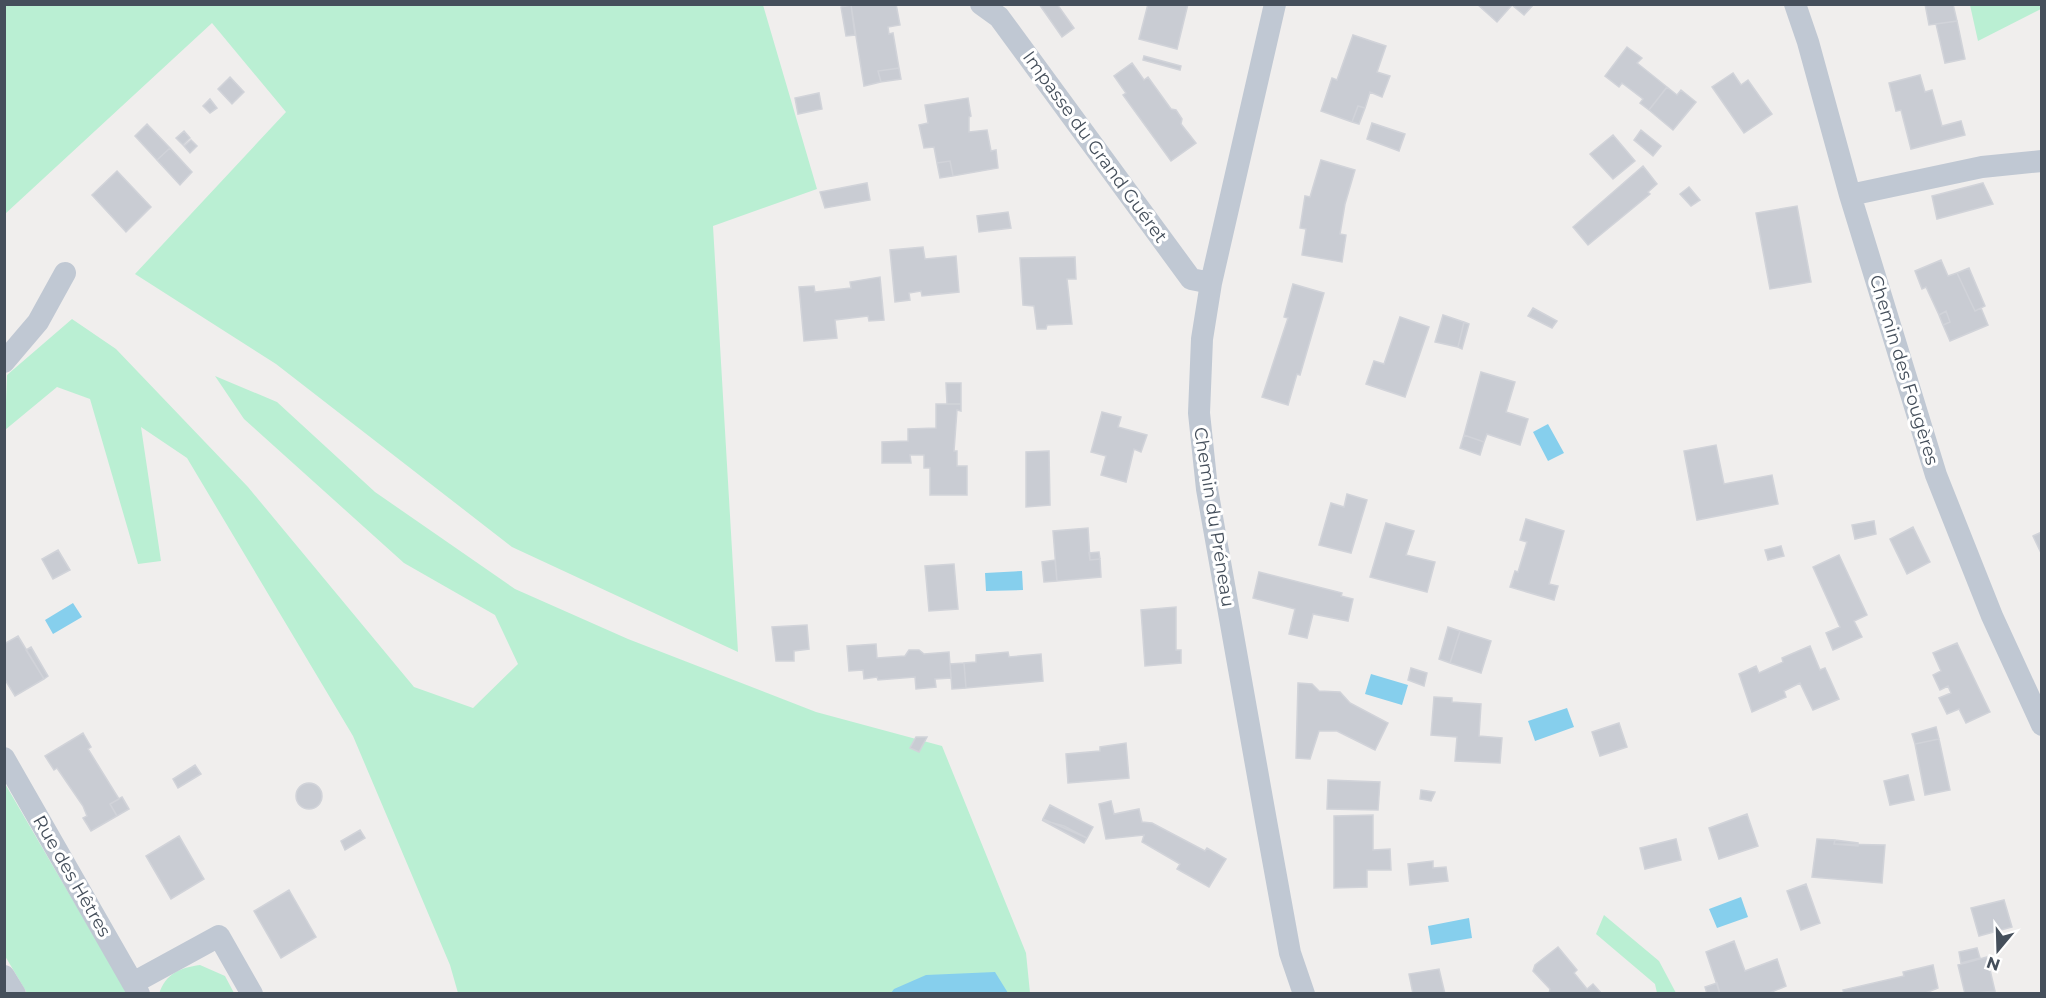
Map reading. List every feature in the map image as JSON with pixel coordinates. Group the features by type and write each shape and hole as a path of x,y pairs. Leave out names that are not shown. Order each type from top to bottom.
{"street":[{"name":"Impasse du Grand Guéret","path":"981,4 999,17 1191,279 1211,283"},
{"name":"Chemin du Préneau","path":"1275,4 1211,283 1202,339 1199,413 1207,489 1290,953 1304,993"},
{"name":"Chemin des Fougères","path":"1795,4 1808,42 1850,195 1936,475 1992,616 2042,725"},
{"path":"1850,195 1982,167 2042,161"},
{"path":"4,362 38,322 65,273"},
{"name":"Rue des Hêtres","path":"4,758 136,988"},
{"path":"136,988 219,936 252,993"},
{"path":"4,976 15,993"}],"green space":[{"path":"5,4 763,5 817,189 713,226 738,652 512,547 276,364 135,274 286,112 212,23 5,214"},
{"path":"1970,5 2041,5 2041,9 1978,41"},
{"path":"72,319 116,349 248,487 414,687 473,708 518,664 495,615 404,563 244,419 215,376 277,402 375,492 515,589 628,639 816,712 942,746 1026,953 1030,993 458,993 450,965 353,736 187,458 141,427 161,561 138,564 90,399 57,387 5,430 7,375"},
{"path":"4,782 127,993 27,993 5,956"},
{"path":"1604,915 1659,961 1676,993 1657,993 1655,984 1596,934"},
{"path":"200,965 225,976 234,993 159,994 170,976 186,968"}],"water":[{"path":"1548,424 1564,453 1548,461 1533,432"},
{"path":"1022,571 1023,590 986,591 985,573"},
{"path":"73,603 82,617 53,634 45,620"},
{"path":"1371,674 1408,685 1402,705 1365,694"},
{"path":"1567,708 1574,727 1535,741 1528,721"},
{"path":"1741,897 1748,917 1717,928 1709,909"},
{"path":"1469,918 1472,938 1431,945 1428,926"},
{"path":"995,972 1008,993 891,993 894,989 926,975"}],"building":[{"path":"896,4 900,25 888,27 889,34 893,33 899,68 878,71 881,82 864,86 851,5"},
{"path":"1039,4 1057,4 1074,28 1062,37"},
{"path":"1148,4 1188,4 1177,49 1139,39"},
{"path":"1477,4 1534,4 1524,15 1512,5 1497,22"},
{"path":"1925,4 1953,4 1957,21 1929,25"},
{"path":"851,5 855,35 846,36 841,7"},
{"path":"1957,21 1965,59 1945,63 1936,24"},
{"path":"1353,35 1386,46 1377,72 1390,76 1382,97 1370,92 1365,108 1358,106 1352,122 1321,111 1332,78 1337,80"},
{"path":"1627,47 1642,58 1637,63 1667,87 1649,110 1640,103 1643,99 1622,83 1619,87 1605,76"},
{"path":"1144,56 1181,66 1180,70 1143,60"},
{"path":"1132,63 1144,80 1148,77 1171,109 1176,110 1182,119 1181,124 1196,143 1171,161 1123,95 1126,93 1114,76"},
{"path":"899,68 901,79 881,82 878,71"},
{"path":"1733,73 1741,85 1748,80 1772,114 1744,133 1712,87"},
{"path":"1920,75 1925,92 1932,90 1942,126 1961,121 1965,135 1911,149 1901,110 1896,111 1889,83"},
{"path":"230,77 244,92 232,104 218,89"},
{"path":"1667,87 1677,95 1681,90 1696,102 1673,130 1649,110"},
{"path":"819,93 822,109 798,114 795,98"},
{"path":"968,98 971,116 969,117 969,132 987,130 991,151 996,150 998,168 953,176 950,161 937,163 934,147 924,148 919,125 928,123 925,105"},
{"path":"210,99 217,108 210,113 203,106"},
{"path":"1358,106 1365,108 1359,124 1352,122"},
{"path":"1372,123 1405,134 1399,151 1367,139"},
{"path":"147,124 170,148 157,160 135,136"},
{"path":"1641,130 1661,146 1653,156 1634,140"},
{"path":"184,131 190,138 183,145 176,138"},
{"path":"1613,135 1635,161 1613,179 1590,154"},
{"path":"191,140 197,146 190,153 184,146"},
{"path":"170,148 192,172 180,185 157,160"},
{"path":"1321,160 1355,170 1345,204 1340,234 1346,235 1342,262 1302,255 1306,229 1300,228 1305,196 1310,197"},
{"path":"950,161 953,176 940,178 937,163"},
{"path":"1643,166 1657,184 1648,192 1650,194 1588,245 1573,227"},
{"path":"117,171 151,207 126,232 92,195"},
{"path":"867,183 870,200 825,208 820,192"},
{"path":"1983,183 1993,204 1937,219 1932,196"},
{"path":"1689,187 1700,200 1691,206 1680,194"},
{"path":"1797,206 1811,282 1770,289 1756,213"},
{"path":"1008,212 1011,228 979,232 977,216"},
{"path":"923,247 925,259 956,256 959,292 922,296 921,291 909,293 910,300 895,302 890,250"},
{"path":"1075,257 1076,279 1067,279 1072,324 1047,325 1046,329 1037,329 1034,306 1023,305 1020,258"},
{"path":"1941,260 1948,276 1957,273 1975,311 1981,308 1988,325 1950,341 1943,325 1950,322 1946,311 1939,315 1926,287 1922,289 1915,271"},
{"path":"1969,268 1985,306 1975,311 1957,273"},
{"path":"880,277 884,320 869,321 868,316 835,320 837,338 804,341 799,287 814,286 815,292 851,288 850,282"},
{"path":"1293,284 1324,293 1300,375 1297,374 1288,405 1262,397 1288,318 1284,317"},
{"path":"1533,308 1557,321 1552,328 1528,316"},
{"path":"1946,311 1950,322 1943,325 1939,315"},
{"path":"1443,315 1464,322 1458,347 1435,342"},
{"path":"1400,317 1429,327 1405,397 1366,384 1374,361 1384,364"},
{"path":"1464,322 1469,324 1462,349 1458,347"},
{"path":"1481,372 1515,382 1506,412 1528,419 1520,445 1487,434 1484,442 1464,435"},
{"path":"946,383 961,383 961,404 947,404"},
{"path":"936,404 961,404 961,411 957,410 954,451 957,451 957,466 967,466 967,495 930,495 930,468 924,468 924,455 910,455 911,463 882,463 882,442 908,441 908,429 936,428"},
{"path":"1102,412 1121,417 1118,427 1147,435 1141,452 1134,449 1126,482 1101,475 1106,456 1091,452"},
{"path":"1464,435 1484,442 1480,455 1460,448"},
{"path":"1716,445 1724,484 1772,475 1778,504 1697,520 1684,451"},
{"path":"1049,451 1050,505 1026,507 1026,452"},
{"path":"1347,494 1367,500 1351,553 1319,545 1331,503 1344,507"},
{"path":"1526,519 1564,531 1549,584 1558,586 1554,600 1510,587 1515,571 1518,572 1527,542 1520,540"},
{"path":"1874,521 1876,534 1855,539 1852,525"},
{"path":"1386,523 1414,531 1406,555 1435,562 1427,592 1370,577"},
{"path":"1913,527 1930,562 1907,574 1890,539"},
{"path":"1088,528 1090,560 1100,559 1101,577 1057,581 1053,531"},
{"path":"2042,532 2042,555 2033,536"},
{"path":"1781,546 1784,556 1768,560 1765,550"},
{"path":"58,550 70,570 53,579 42,559"},
{"path":"1099,552 1100,559 1090,560 1089,553"},
{"path":"1839,555 1867,615 1854,621 1862,637 1833,650 1826,633 1840,627 1813,567"},
{"path":"1055,560 1057,581 1044,582 1042,562"},
{"path":"954,564 958,609 929,611 925,566"},
{"path":"1259,572 1342,593 1341,596 1353,599 1348,621 1313,614 1307,638 1289,634 1295,609 1253,598"},
{"path":"1176,607 1176,650 1181,650 1181,663 1145,666 1141,610"},
{"path":"807,625 809,649 794,651 794,661 776,661 772,627"},
{"path":"1448,627 1460,631 1450,663 1439,659"},
{"path":"1460,631 1491,641 1481,673 1450,663"},
{"path":"18,636 44,679 15,696 4,678 4,639 6,643"},
{"path":"1957,643 1990,712 1966,723 1959,709 1947,714 1939,698 1951,693 1948,686 1940,690 1933,675 1941,671 1933,653"},
{"path":"876,644 877,658 905,656 909,650 919,650 924,654 949,652 951,678 935,679 936,687 916,689 915,677 864,679 863,670 849,671 847,646"},
{"path":"1810,646 1820,670 1825,668 1839,699 1813,710 1800,683 1784,691 1786,697 1752,712 1739,674 1756,666 1759,673 1783,662 1782,658"},
{"path":"31,647 48,676 44,679 26,650"},
{"path":"1008,652 1009,657 1041,654 1043,681 966,688 964,663 976,662 976,655"},
{"path":"964,663 966,688 952,689 950,664"},
{"path":"1411,668 1427,673 1424,686 1408,680"},
{"path":"1298,683 1312,684 1319,691 1340,692 1350,703 1388,723 1375,750 1337,731 1319,731 1310,759 1296,758"},
{"path":"1434,697 1452,698 1452,702 1481,704 1479,736 1502,738 1500,763 1455,761 1457,737 1431,735"},
{"path":"1619,723 1627,747 1600,756 1592,732"},
{"path":"1936,727 1939,739 1915,744 1912,734"},
{"path":"83,733 91,747 88,749 119,799 110,804 117,816 91,831 83,818 87,816 83,806 57,768 54,770 45,756"},
{"path":"916,737 927,737 919,752 910,748"},
{"path":"1939,739 1950,790 1925,795 1915,744"},
{"path":"1126,743 1129,778 1068,783 1066,754 1100,751 1100,747"},
{"path":"195,765 201,774 178,788 173,779"},
{"path":"1908,775 1914,800 1890,805 1884,781"},
{"path":"1328,780 1380,782 1378,810 1327,809"},
{"path":"309,783 318,787 322,796 318,805 309,809 300,805 296,796 300,787"},
{"path":"1421,790 1435,792 1431,801 1420,799"},
{"path":"122,797 129,809 117,816 110,804"},
{"path":"1111,801 1114,814 1139,809 1142,822 1152,823 1205,851 1207,848 1226,859 1209,887 1177,869 1180,864 1142,842 1144,835 1106,839 1099,804"},
{"path":"1050,805 1093,827 1087,838 1043,819"},
{"path":"1747,814 1758,846 1719,859 1709,828"},
{"path":"1373,815 1373,850 1390,849 1391,870 1367,870 1367,887 1334,888 1334,816"},
{"path":"1042,820 1064,826 1087,838 1084,843"},
{"path":"360,830 365,838 345,850 341,841"},
{"path":"179,836 204,879 171,899 146,856"},
{"path":"1676,839 1681,860 1645,869 1640,848"},
{"path":"1817,839 1835,840 1834,844 1885,845 1882,883 1812,877"},
{"path":"1835,840 1858,843 1858,846 1834,844"},
{"path":"1433,861 1433,868 1446,867 1448,881 1410,885 1408,864"},
{"path":"1806,884 1820,923 1801,930 1787,891"},
{"path":"289,890 316,937 281,958 254,911"},
{"path":"2004,900 2012,927 1979,936 1971,908"},
{"path":"1734,941 1745,971 1777,959 1786,986 1767,994 1720,994 1706,952"},
{"path":"1558,947 1577,970 1574,973 1587,989 1593,984 1602,994 1549,994 1550,989 1533,971 1535,965"},
{"path":"1977,948 1980,958 1961,963 1959,952"},
{"path":"1987,957 1995,991 1965,994 1958,965"},
{"path":"1933,965 1938,988 1923,994 1844,994 1843,990 1904,976 1903,972"},
{"path":"1439,969 1445,994 1413,994 1409,974"},
{"path":"1717,983 1720,994 1707,994 1705,987"}]}
